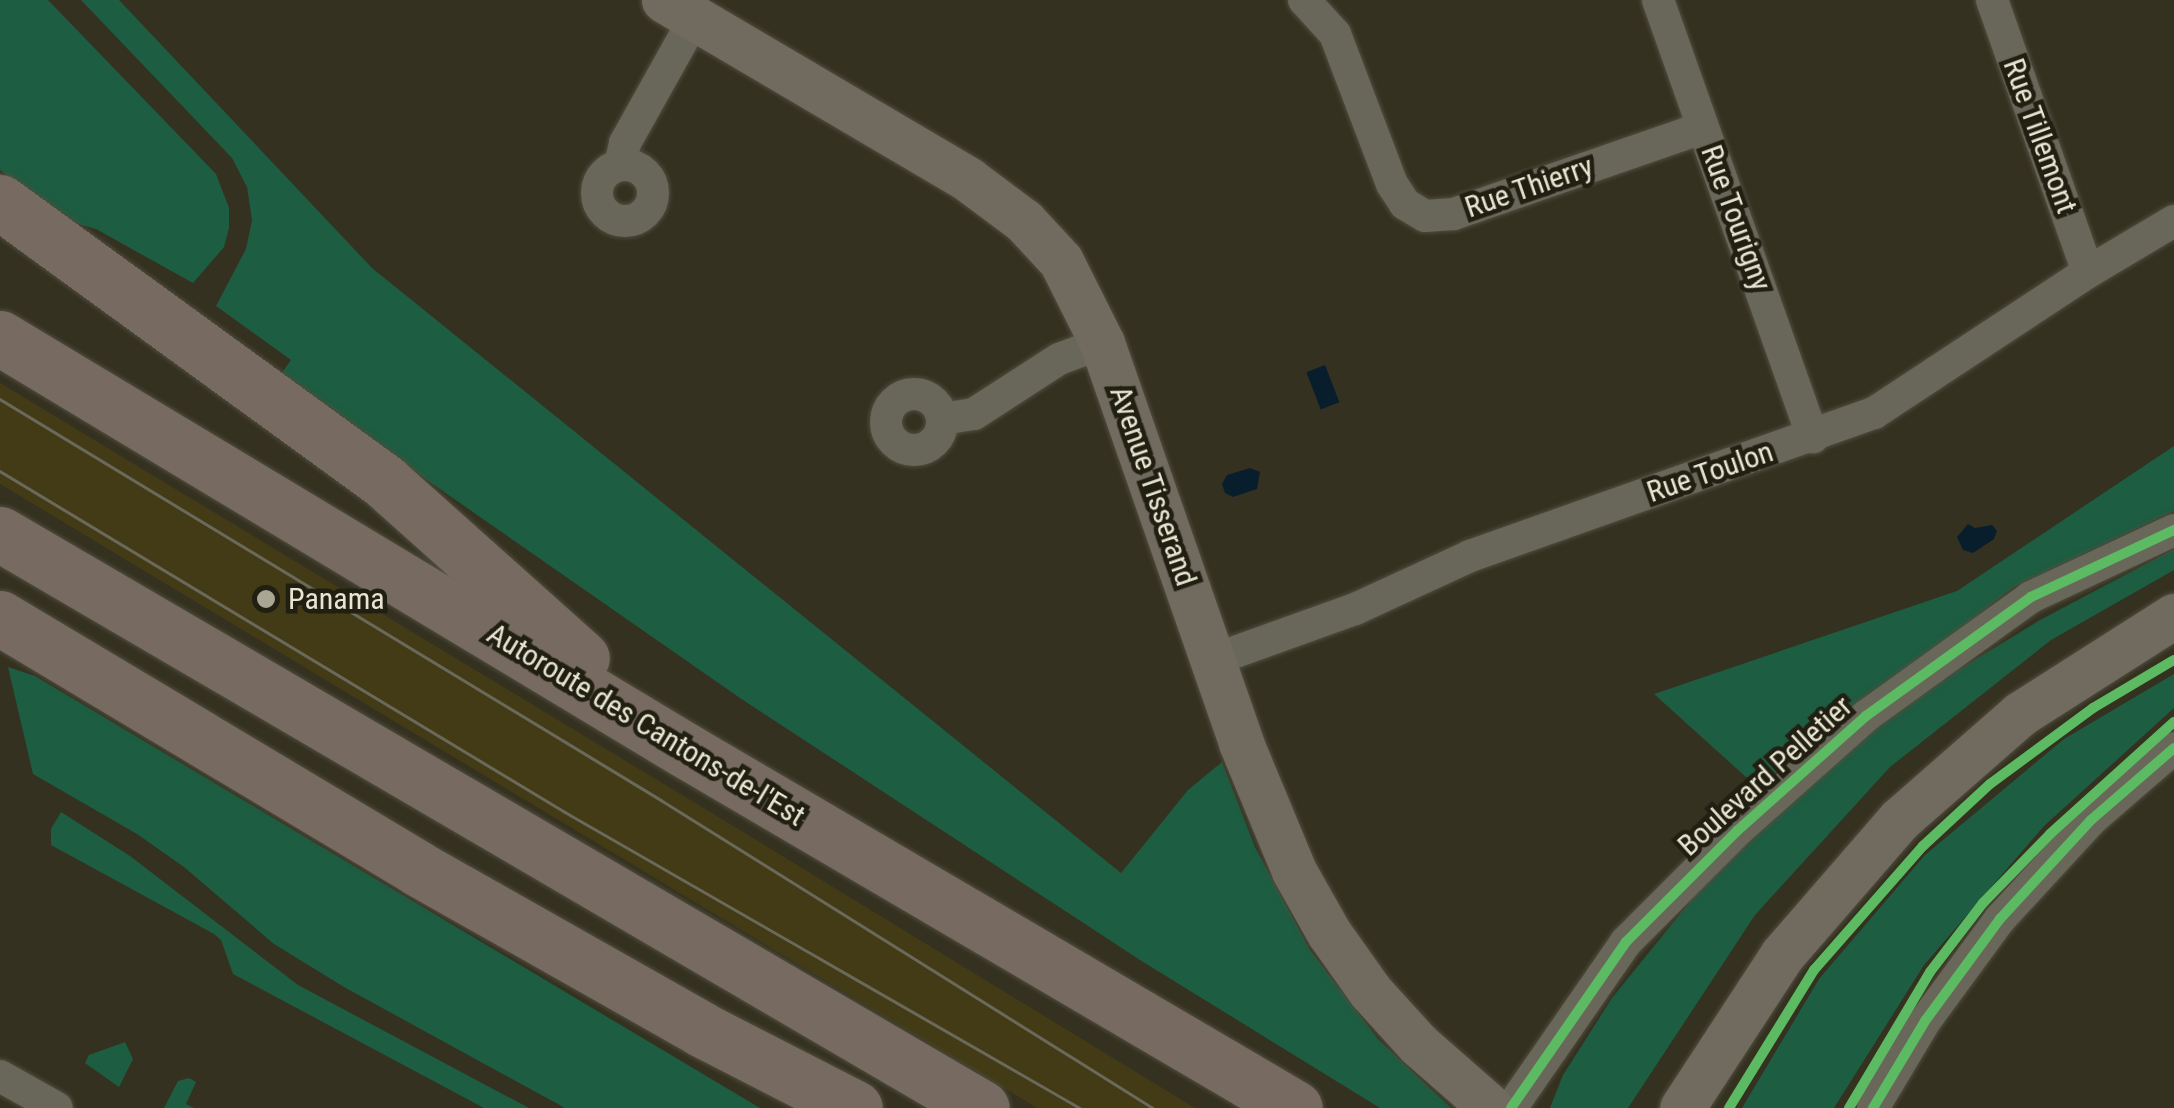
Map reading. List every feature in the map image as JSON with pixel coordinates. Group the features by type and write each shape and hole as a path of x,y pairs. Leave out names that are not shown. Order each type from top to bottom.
{"highway":[{"path":"0,202 385,482 685,750"},
{"name":"Autoroute des Cantons-de-l'Est","path":"0,338 685,750 1295,1108"},
{"path":"0,534 982,1108"},
{"path":"0,618 434,878 701,1029 854,1108"}],"street":[{"name":"Rue Thierry","path":"1304,0 1314,6 1342,48 1392,184 1406,204 1425,216 1454,214 1703,128"},
{"name":"Rue Tourigny","path":"1658,0 1813,437"},
{"name":"Rue Tillemont","path":"1992,0 2088,272"},
{"path":"620,165 625,143 680,9"},
{"name":"Avenue Tisserand","path":"680,9 1000,202 1061,261 1102,343 1273,826 1315,912 1399,1024 1491,1108"},
{"name":"Rue Toulon","path":"1214,660 1355,609 1485,551 1813,437 1888,407 2088,272 2174,221"},
{"path":"942,419 974,414 1059,359 1102,343"},
{"name":"Boulevard Pelletier","path":"1511,1108 1626,942 1737,831 1866,716 2032,597 2174,530"},
{"path":"1682,1108 1782,955 1900,820 2020,714 2174,616"},
{"path":"1873,1108 1925,1020 2000,919 2091,820 2174,748"},
{"path":"0,1076 58,1108"}],"shaded area":[{"path":"0,383 1195,1108 1037,1108 0,484"}],"green space":[{"path":"0,0 48,0 216,174 229,208 229,228 224,247 193,283 96,229 64,220 0,170"},
{"path":"81,0 119,0 372,268 1121,873 1188,790 1222,762 1255,847 1310,950 1378,1039 1451,1108 1380,1108 1140,960 740,698 279,377 291,360 216,306 246,249 252,220 247,187 232,158"},
{"path":"2174,446 2174,511 2014,587 1757,787 1654,694 1957,591"},
{"path":"2174,549 2174,570 2051,640 1890,767 1755,915 1628,1108 1550,1108 1563,1075 1612,998 1701,888 1809,785 1915,696 2040,620"},
{"path":"8,667 35,676 760,1108 565,1108 344,987 274,944 184,867 137,834 33,774"},
{"path":"2174,674 2174,708 2044,826 1924,965 1834,1108 1742,1108 1819,979 1925,855 2064,739"},
{"path":"61,812 130,856 298,985 529,1108 484,1108 233,974 221,940 214,934 51,845 51,829"},
{"path":"125,1042 133,1059 119,1087 85,1063 89,1055"},
{"path":"189,1078 196,1082 186,1104 194,1108 164,1108 178,1081"}],"water":[{"path":"1325,365 1339,402 1321,410 1306,372"},
{"path":"1250,468 1260,472 1257,489 1233,497 1225,493 1222,484 1227,475"},
{"path":"1968,524 1975,528 1992,525 1997,531 1994,539 1973,553 1963,550 1957,537"}],"tram line":[{"path":"0,399 661,800 1153,1108"},
{"path":"0,471 565,812 1080,1108"}],"cycle path":[{"path":"1511,1108 1626,942 1737,831 1866,716 2031,597 2174,530"},
{"path":"1729,1108 1814,970 1923,846 1990,784 2093,708 2174,660"},
{"path":"1849,1108 1930,972 1983,903 2050,834 2174,722"},
{"path":"1873,1108 1925,1021 2000,919 2091,820 2174,748"}],"place":[{"name":"Panama","path":"266,599"}]}
